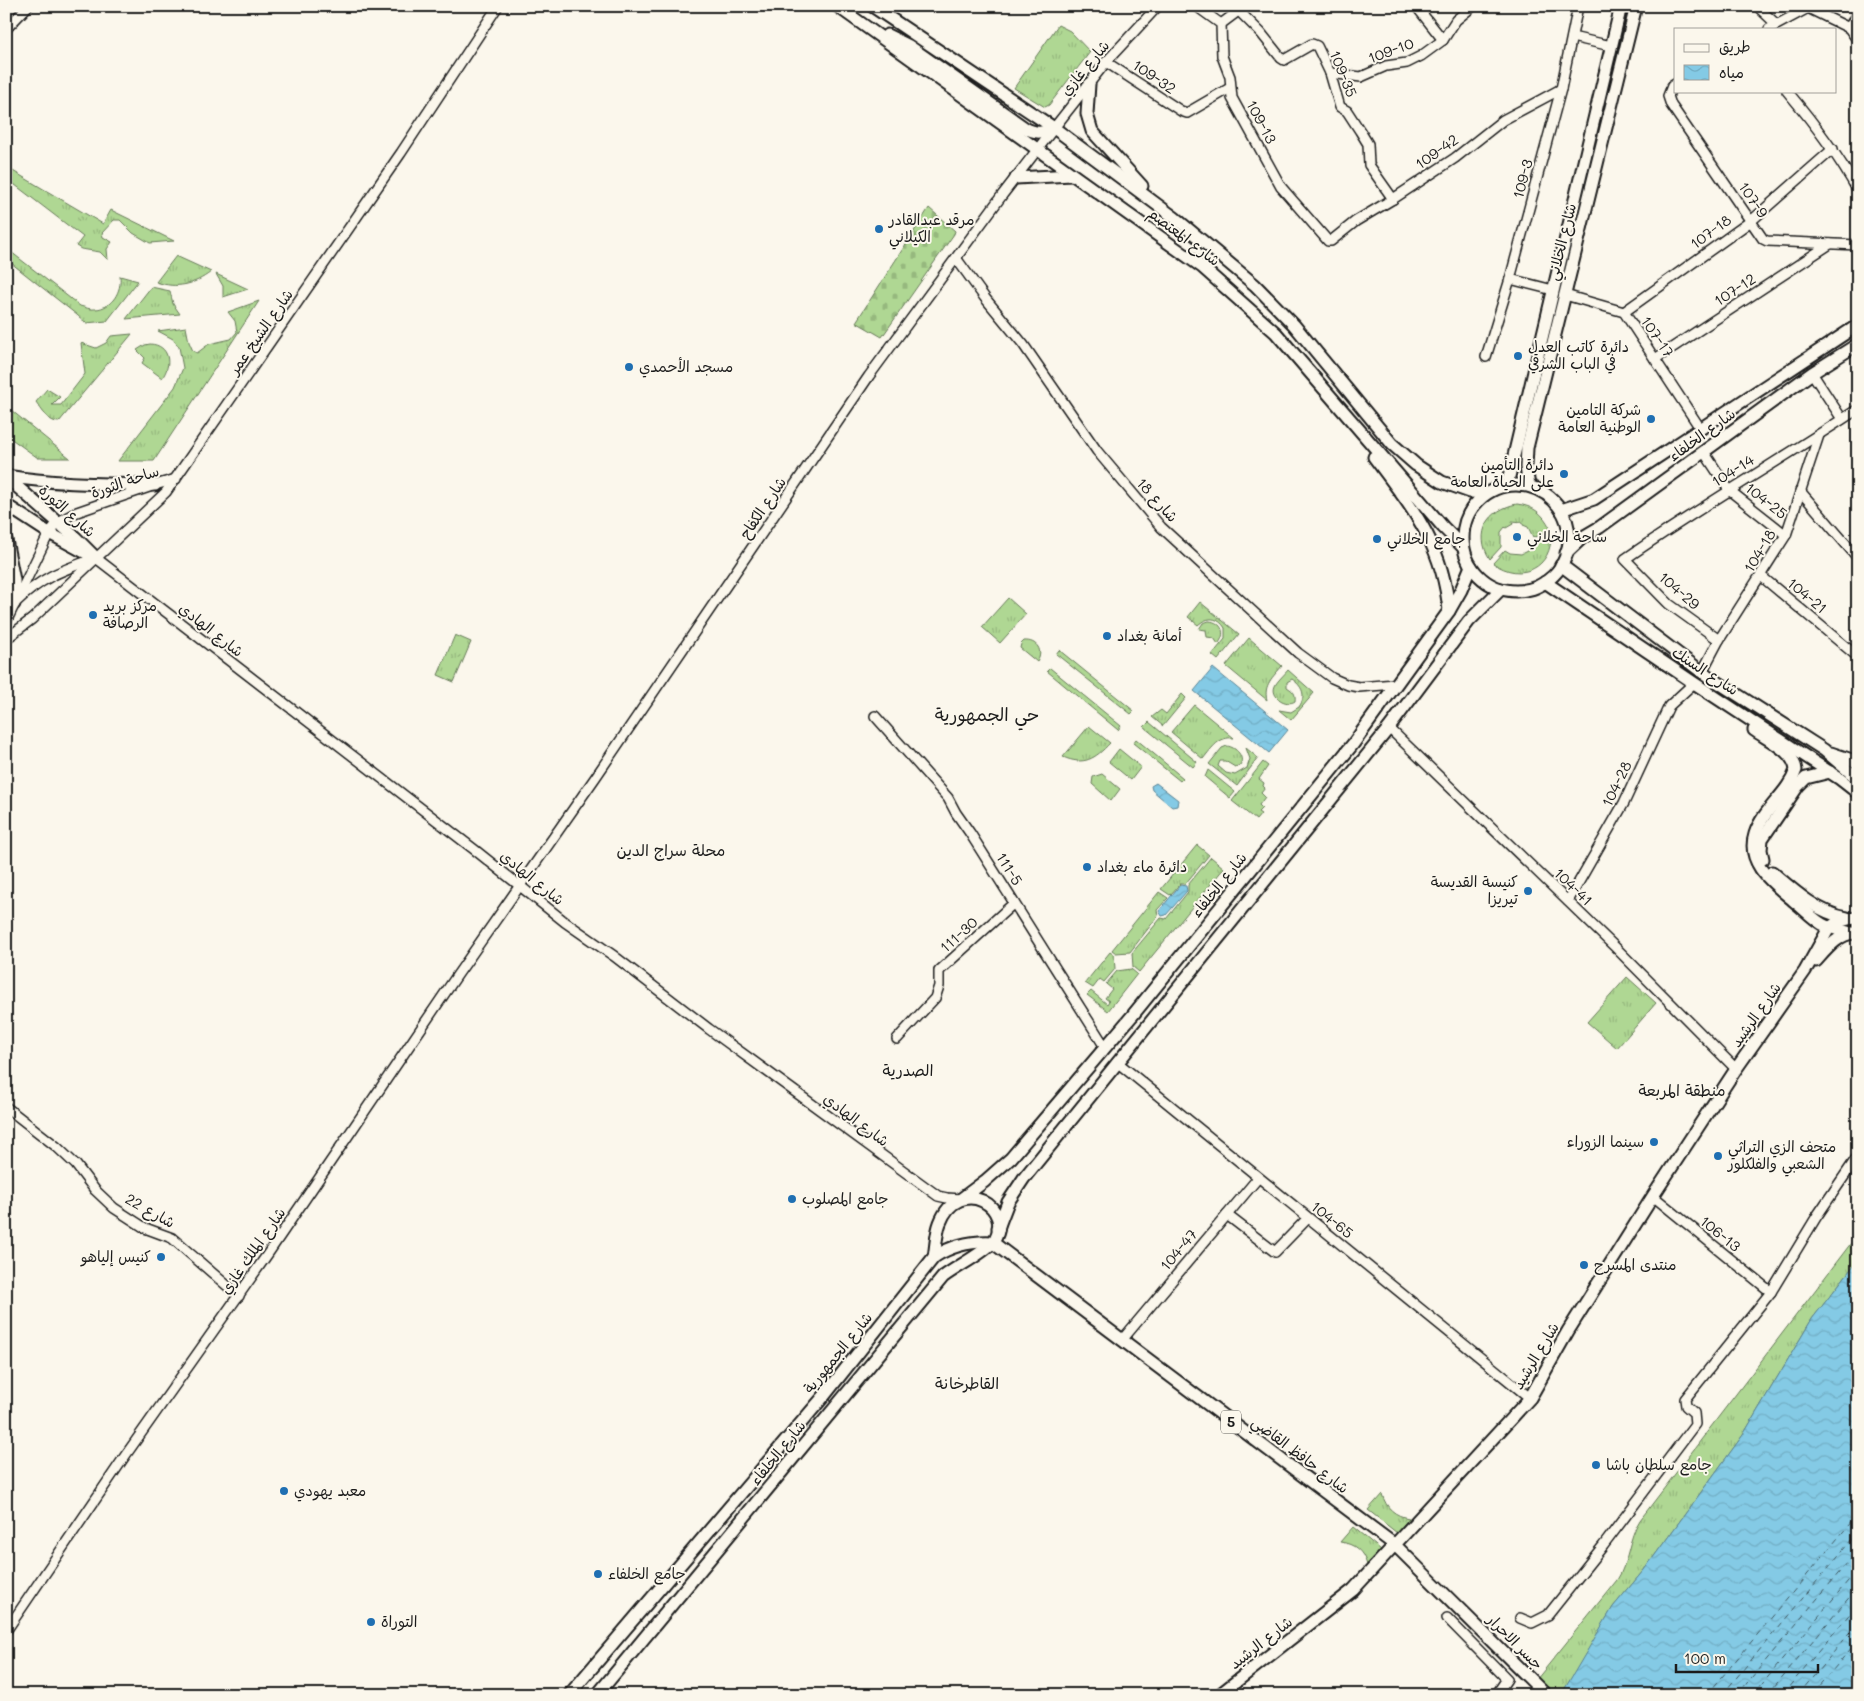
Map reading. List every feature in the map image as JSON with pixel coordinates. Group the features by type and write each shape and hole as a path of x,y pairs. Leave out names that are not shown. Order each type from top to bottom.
{"main road":[{"name":"شارع المعتصم","path":"837,6 1037,151 1202,267 1276,333 1333,401 1463,548"},
{"name":"شارع المعتصم","path":"872,6 1054,128 1163,209 1255,285 1294,325 1392,444 1416,465 1442,482 1470,492 1486,493"},
{"name":"شارع الخلاني","path":"1507,485 1621,6"},
{"name":"شارع الخلاني","path":"1529,486 1526,467 1527,448 1636,6"},
{"path":"856,19 909,46 1032,131 1046,132 1054,128"},
{"path":"1089,84 1087,114 1092,131 1163,209"},
{"path":"1016,178 1072,175"},
{"name":"شارع الخلفاء","path":"1561,510 1594,499 1858,325"},
{"name":"شارع الخلفاء","path":"1566,553 1584,537 1812,373 1858,344"},
{"path":"1333,401 1417,516 1428,535 1442,569 1449,611"},
{"path":"6,476 94,484 155,484"},
{"name":"شارع الثورة","path":"6,476 96,558"},
{"path":"1507,485 1529,486 1547,495 1561,510 1567,524 1569,539 1561,565 1545,582 1532,588 1517,591 1501,589 1484,581 1471,566 1463,548 1464,527 1471,508 1486,493 1507,485"},
{"name":"شارع الثورة","path":"6,505 49,533 96,558"},
{"path":"6,540 13,573 14,604"},
{"name":"شارع السنك","path":"1561,565 1702,672 1824,750 1855,784"},
{"name":"شارع الخلفاء","path":"934,1256 939,1225 948,1208 985,1181 1011,1158 1105,1047 1353,744 1449,611 1461,590 1471,566"},
{"name":"شارع السنك","path":"1545,582 1830,772 1855,784"},
{"path":"934,1256 958,1245 992,1242 1002,1214 1020,1184 1389,728 1469,621 1501,589"},
{"name":"شارع الرشيد","path":"1737,710 1744,723 1787,753 1795,764 1796,770 1794,776 1757,829 1753,841 1753,851 1759,866 1768,878 1810,915 1829,928 1855,933"},
{"path":"1824,750 1858,762"},
{"path":"1830,772 1812,776 1802,782 1765,833 1762,839 1761,850 1765,863 1773,873 1819,909 1828,914 1853,918"},
{"path":"1810,915 1818,938 1816,951"},
{"path":"1829,928 1835,923 1853,918"},
{"name":"شارع الرشيد","path":"1219,1695 1341,1601 1395,1546 1530,1398 1568,1331 1653,1196 1736,1069 1806,971 1829,928"},
{"name":"شارع الرشيد","path":"1806,971 1838,940 1855,933"},
{"path":"961,1198 977,1198 988,1204 996,1215 998,1228"},
{"name":"شارع الخلفاء","path":"597,1695 943,1277 985,1249 992,1242"},
{"name":"شارع حافظ القاضي","path":"992,1242 1395,1546 1463,1611"},
{"name":"شارع الجمهورية","path":"569,1695 824,1396 934,1256"},
{"name":"جسر الاحرار","path":"1463,1611 1546,1695"}],"street":[{"path":"6,29 28,6"},
{"name":"شارع الشيخ عمر","path":"6,639 32,618 166,492 396,161 498,6"},
{"name":"شارع غازي","path":"1037,151 1106,62 1158,6"},
{"path":"1196,6 1221,24 1242,9"},
{"path":"1416,6 1443,40"},
{"name":"109-10","path":"1330,73 1361,77 1386,66 1407,62 1421,56 1443,40 1456,20 1473,6"},
{"name":"109-3","path":"1486,357 1510,279 1561,89 1578,6"},
{"path":"1760,8 1772,26 1808,7 1849,28 1858,41"},
{"name":"109-35","path":"1242,9 1284,60 1314,44 1330,73 1340,107 1347,111 1368,144 1369,165 1393,199"},
{"path":"1849,28 1858,11"},
{"name":"109-13","path":"1221,24 1222,56 1230,77 1232,98 1280,188 1326,239 1331,241"},
{"path":"1572,37 1611,46"},
{"name":"109-32","path":"1106,62 1181,111 1187,113 1230,88"},
{"name":"107-9","path":"1674,85 1668,96 1671,105 1763,239 1767,241 1858,245"},
{"name":"109-42","path":"1331,241 1356,221 1455,158 1503,120 1561,89"},
{"path":"1788,92 1833,149 1858,191"},
{"name":"107-18","path":"1624,312 1750,221 1833,149"},
{"name":"شارع الكفاح","path":"520,885 869,376 1037,151"},
{"name":"107-12","path":"1655,359 1831,244"},
{"name":"شارع 18","path":"956,258 985,298 1023,344 1097,451 1161,527 1298,653 1332,678 1348,685 1359,687 1395,684"},
{"path":"1510,279 1553,290"},
{"name":"107-17","path":"1565,295 1624,312 1700,428"},
{"path":"1812,373 1842,419"},
{"name":"104-14","path":"1625,559 1858,408"},
{"name":"104-18","path":"1702,672 1786,535 1819,435"},
{"name":"104-25","path":"1704,452 1729,490 1786,535"},
{"name":"ساحة الثورة","path":"14,604 49,533 58,522 77,512 155,484 176,479"},
{"path":"1800,492 1858,558"},
{"path":"6,622 14,604 29,589 56,572 96,558"},
{"name":"شارع الهادي","path":"96,558 520,885 565,922 614,956 710,1029 938,1196 961,1198"},
{"name":"104-29","path":"1625,559 1669,604 1720,640"},
{"name":"104-21","path":"1761,576 1858,657"},
{"name":"104-28","path":"1568,901 1624,803 1669,706 1694,683"},
{"name":"111-5","path":"874,716 948,798 1105,1047"},
{"name":"104-41","path":"1389,728 1568,901 1736,1069"},
{"name":"شارع الملك غازي","path":"6,1631 125,1456 239,1296 520,885"},
{"name":"111-30","path":"898,1039 935,998 939,986 939,971 1014,902"},
{"name":"104-65","path":"1117,1062 1530,1398"},
{"name":"شارع 22","path":"6,1107 57,1147 76,1166 95,1190 114,1208 145,1228 172,1238 239,1296"},
{"path":"1520,1618 1532,1623 1548,1615 1603,1546 1695,1424 1694,1414 1686,1406 1685,1399 1771,1292 1817,1216 1858,1156"},
{"name":"104-47","path":"1122,1340 1258,1178"},
{"name":"106-13","path":"1653,1196 1771,1292"},
{"path":"1227,1215 1275,1252 1308,1218"},
{"path":"1447,1618 1507,1679 1496,1695"}],"green space":[{"path":"1058,25 1070,31 1090,52 1049,105 1045,107 1014,88"},
{"path":"6,167 103,224 111,210 174,241 150,243 133,233 120,220 114,220 102,233 103,237 112,242 107,249 108,260 100,252 81,249 76,246 83,237 6,178"},
{"path":"929,208 955,231 954,234 882,337 856,322"},
{"path":"6,248 80,306 90,309 107,306 115,298 118,293 120,276 138,281 107,321 86,323 6,259"},
{"path":"176,256 211,272 192,283 171,285 156,282"},
{"path":"216,274 248,289 223,297 223,286"},
{"path":"151,287 170,291 173,304 180,314 126,319"},
{"path":"259,301 154,461 118,461 175,387 183,368 179,347 173,339 158,331 186,327 189,342 193,351 197,353 209,344 231,339 237,332 235,321 228,312"},
{"path":"132,334 59,422 55,422 46,415 36,402 47,389 60,397 52,405 61,405 85,374 81,343 96,348 106,343 111,336"},
{"path":"150,344 162,348 167,356 167,367 162,378 142,363 145,358 137,350"},
{"path":"6,406 70,458 38,458 6,435"},
{"path":"1517,504 1528,506 1537,511 1550,528 1539,536 1533,537 1528,527 1523,525 1523,522 1512,521 1513,524 1505,527 1501,532 1501,547 1490,559 1483,540 1487,524 1499,511"},
{"path":"1551,533 1547,555 1533,569 1524,572 1514,572 1493,563 1505,550 1510,553 1521,554 1527,551 1533,543"},
{"path":"1008,598 1026,614 1000,643 982,627"},
{"path":"1200,602 1239,634 1218,660 1212,655 1225,639 1225,628 1213,619 1205,620 1198,625 1188,617"},
{"path":"1209,621 1217,624 1222,629 1223,633 1218,644 1214,638 1207,637 1206,630 1199,629 1203,623"},
{"path":"455,635 471,642 454,682 438,675"},
{"path":"1249,638 1282,666 1272,678 1266,690 1267,700 1226,666"},
{"path":"1024,641 1033,642 1038,647 1040,654 1037,662 1020,648"},
{"path":"1059,650 1134,711 1131,714 1056,654"},
{"path":"1050,668 1121,726 1118,730 1047,671"},
{"path":"1288,670 1314,693 1291,720 1279,710 1291,712 1299,707 1303,699 1301,688 1292,679 1287,682 1287,687 1295,696 1295,701 1292,703 1280,700 1274,690 1277,682"},
{"path":"1182,694 1186,698 1163,726 1152,717 1161,710 1166,714"},
{"path":"1194,705 1234,738 1220,741 1203,759 1171,732"},
{"path":"1149,722 1197,762 1193,767 1144,727"},
{"path":"1089,726 1110,743 1094,757 1083,761 1070,760 1063,757"},
{"path":"1136,739 1183,778 1180,781 1133,743"},
{"path":"1227,746 1234,748 1239,753 1241,762 1240,765 1235,767 1225,761 1220,761 1218,766 1226,773 1235,775 1247,768 1250,759 1246,748 1258,758 1237,786 1209,764 1222,748"},
{"path":"1119,749 1141,767 1131,780 1109,762"},
{"path":"1263,762 1268,766 1259,779 1264,783 1263,786 1265,788 1261,793 1265,797 1259,805 1262,808 1258,812 1261,814 1256,820 1232,801"},
{"path":"1208,770 1235,792 1230,798 1205,777"},
{"path":"1102,774 1120,789 1111,801 1092,784 1093,777"},
{"path":"1197,845 1209,855 1185,884 1180,884 1170,895 1161,889"},
{"path":"1211,857 1224,868 1139,972 1133,967 1132,953 1161,918 1166,919 1188,892 1188,885"},
{"path":"1159,892 1168,898 1157,910 1158,916 1130,952 1116,953 1112,950"},
{"path":"1110,952 1114,955 1115,969 1104,982 1100,979 1093,988 1085,983"},
{"path":"1131,969 1137,974 1108,1011 1087,995 1091,991 1107,1004 1109,1001 1105,998 1112,989 1106,984 1117,971"},
{"path":"1627,977 1656,1003 1617,1048 1587,1022"},
{"path":"1858,1234 1858,1260 1812,1319 1743,1435 1644,1570 1613,1607 1564,1691 1561,1695 1524,1695 1617,1580 1624,1566 1633,1534 1640,1520"},
{"path":"1382,1494 1392,1510 1399,1515 1409,1518 1397,1533 1368,1510"},
{"path":"1353,1527 1381,1550 1367,1565 1358,1549 1350,1544 1340,1542"}],"water":[{"path":"1213,668 1288,730 1269,753 1194,691"},
{"path":"1156,783 1178,800 1177,806 1172,807 1152,790 1151,786"},
{"path":"1180,885 1186,886 1187,891 1166,915 1162,916 1159,911"},
{"path":"1858,1260 1858,1695 1561,1695 1613,1607 1644,1570 1743,1435 1812,1319"}],"ferry route":[{"path":"1707,1695 1858,1514"},
{"path":"1722,1695 1858,1532"},
{"path":"1737,1695 1858,1550"},
{"path":"1753,1695 1858,1569"},
{"path":"1767,1695 1858,1587"},
{"path":"1782,1695 1858,1604"},
{"path":"1798,1695 1858,1623"},
{"path":"1812,1695 1858,1640"}],"place":[{"name":"مرقد عبدالقادر الكيلاني","path":"879,229"},
{"name":"دائرة كاتب العدل في الباب الشرقي","path":"1518,356"},
{"name":"مسجد الأحمدي","path":"629,367"},
{"name":"شركة التامين الوطنية العامة","path":"1651,419"},
{"name":"دائرة التأمين على الحياة العامة","path":"1564,474"},
{"name":"ساحة الخلاني","path":"1517,537"},
{"name":"جامع الخلاني","path":"1377,539"},
{"name":"مركز بريد الرصافة","path":"93,615"},
{"name":"أمانة بغداد","path":"1107,636"},
{"name":"دائرة ماء بغداد","path":"1087,867"},
{"name":"كنيسة القديسة تيريزا","path":"1528,891"},
{"name":"سينما الزوراء","path":"1654,1142"},
{"name":"متحف الزي التراثي الشعبي والفلكلور","path":"1718,1156"},
{"name":"جامع المصلوب","path":"792,1199"},
{"name":"كنيس إلياهو","path":"161,1257"},
{"name":"منتدى المسرح","path":"1584,1265"},
{"name":"جامع سلطان باشا","path":"1596,1465"},
{"name":"معبد يهودي","path":"284,1491"},
{"name":"جامع الخلفاء","path":"598,1574"},
{"name":"التوراة","path":"371,1622"}],"district":[{"name":"حي الجمهورية","path":"987,715"},
{"name":"محلة سراج الدين","path":"671,850"},
{"name":"الصدرية","path":"908,1070"},
{"name":"منطقة المربعة","path":"1682,1090"},
{"name":"القاطرخانة","path":"967,1383"}]}
